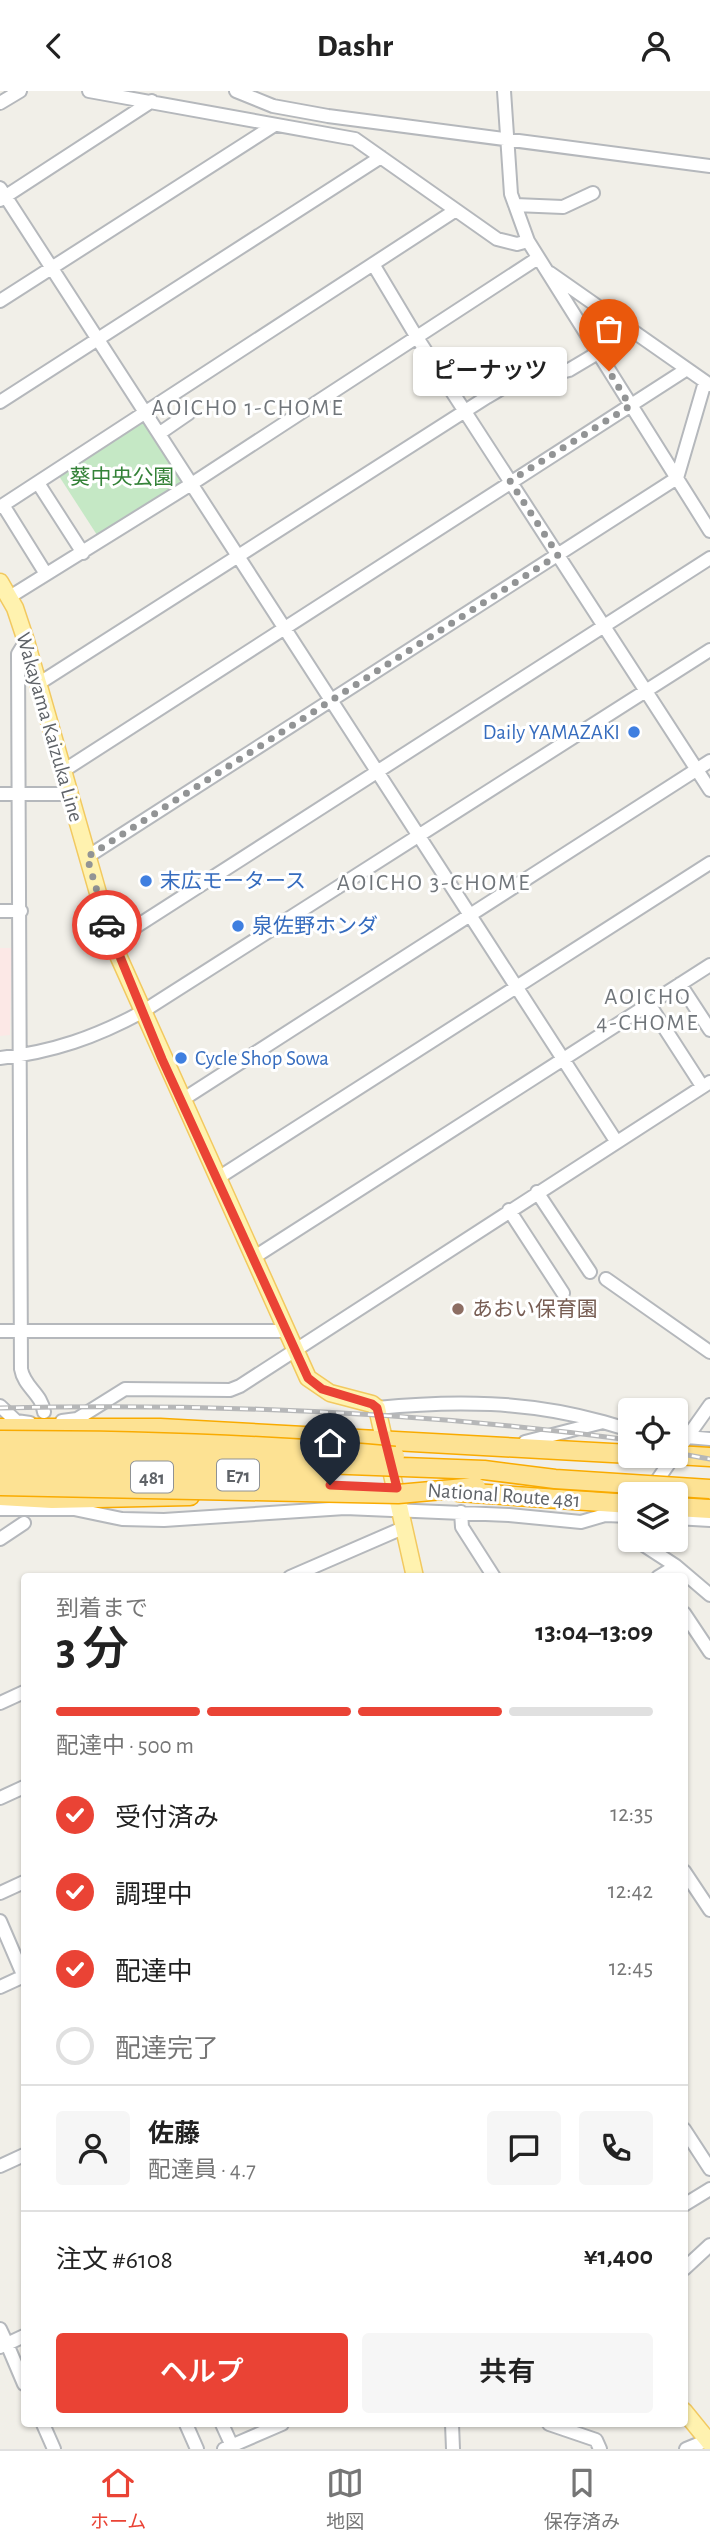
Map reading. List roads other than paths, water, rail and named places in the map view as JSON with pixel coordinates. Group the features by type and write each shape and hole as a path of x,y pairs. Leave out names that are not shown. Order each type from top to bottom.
{"highway":[{"name":"481","path":"0,1428 160,1429 618,1453"},
{"name":"481","path":"0,1449 157,1450 289,1435"},
{"path":"0,1440 131,1441 311,1448 421,1458 484,1471"},
{"name":"E71","path":"0,1456 160,1458 484,1471 710,1489"},
{"path":"688,1456 710,1457"},
{"name":"E71","path":"0,1470 260,1476 618,1495"},
{"name":"481","path":"0,1476 167,1477 304,1484"},
{"name":"National Route 481","path":"0,1496 160,1499 304,1484 618,1503"},
{"path":"0,1486 398,1494 476,1487"},
{"path":"688,1500 710,1501"},
{"path":"688,1508 710,1509"}],"main road":[{"name":"Wakayama Kaizuka Line","path":"0,582 26,641 112,942 294,1349 314,1384 377,1408"},
{"path":"377,1408 414,1573"},
{"path":"688,2416 709,2441"}],"street":[{"path":"0,103 20,91"},
{"path":"89,91 355,139 507,243 528,241"},
{"path":"236,91 273,106 328,116 710,166"},
{"path":"504,91 506,138 515,205 528,241 710,531"},
{"path":"152,101 2,195 147,412 562,1060 617,1141"},
{"path":"0,302 273,126"},
{"path":"0,402 381,157"},
{"path":"515,205 553,208 593,193"},
{"path":"46,574 2,506 456,210"},
{"path":"373,264 416,337 604,627 648,690 710,790"},
{"path":"87,857 677,478 708,383 541,264"},
{"path":"8,598 193,483 416,337 541,264"},
{"path":"38,684 504,387 569,370 633,331"},
{"path":"63,771 687,369"},
{"path":"160,433 189,413"},
{"path":"38,483 83,553"},
{"path":"112,942 710,558"},
{"path":"26,641 18,655 23,1380 43,1403 44,1412"},
{"path":"0,1058 22,1056 77,1043 142,1012 710,650"},
{"path":"181,1100 710,761"},
{"path":"0,794 68,794"},
{"path":"218,1178 710,863"},
{"path":"0,911 21,911"},
{"path":"253,1258 710,965"},
{"path":"680,984 710,1030"},
{"path":"0,1406 16,1421 26,1423 77,1419 125,1388 230,1391 706,1084 649,1004"},
{"path":"537,1192 590,1272"},
{"path":"509,1210 562,1293"},
{"path":"606,1279 710,1352"},
{"path":"0,1331 286,1331"},
{"path":"377,1408 488,1402 555,1409 618,1426"},
{"path":"688,1429 710,1405"},
{"path":"493,1445 539,1440 603,1422"},
{"path":"688,1437 710,1439"},
{"path":"223,1515 303,1505 355,1486"},
{"path":"0,1509 74,1509 122,1519 345,1508 461,1512 581,1522 605,1515 618,1516"},
{"path":"461,1512 462,1527 491,1573"},
{"path":"688,1519 710,1520"},
{"path":"0,1538 24,1523"},
{"path":"299,1573 403,1528"},
{"path":"654,1552 684,1573"},
{"path":"665,1573 676,1566"},
{"path":"688,1576 710,1595"},
{"path":"688,1619 710,1652"},
{"path":"0,1703 21,1693"},
{"path":"0,1798 21,1788"},
{"path":"688,1877 710,1910"},
{"path":"0,1893 21,1883"},
{"path":"0,1921 21,1969"},
{"path":"0,1987 21,1977"},
{"path":"688,2135 710,2169"},
{"path":"0,2166 21,2156"},
{"path":"688,2203 710,2189"},
{"path":"688,2265 710,2245"},
{"path":"0,2329 3,2345 21,2378"},
{"path":"3,2345 21,2337"},
{"path":"44,2427 54,2449"},
{"path":"187,2427 197,2449"},
{"path":"223,2427 228,2447 275,2427"},
{"path":"452,2427 453,2449"},
{"path":"558,2427 596,2440 600,2449"},
{"path":"686,2449 709,2441"}],"railway":[{"path":"0,1408 158,1407 316,1412 473,1422 618,1438"},
{"path":"688,1455 710,1459"}],"place":[{"name":"ピーナッツ","path":"609,371"},
{"name":"Daily YAMAZAKI","path":"634,732"},
{"name":"末広モータース","path":"146,881"},
{"name":"泉佐野ホンダ","path":"238,926"},
{"name":"Cycle Shop Sowa","path":"181,1058"},
{"name":"あおい保育園","path":"458,1309"}],"district":[{"name":"AOICHO 1-CHOME","path":"248,407"},
{"name":"AOICHO 3-CHOME","path":"434,882"},
{"name":"AOICHO 4-CHOME","path":"648,1009"}],"park label":[{"name":"葵中央公園","path":"122,477"}]}
